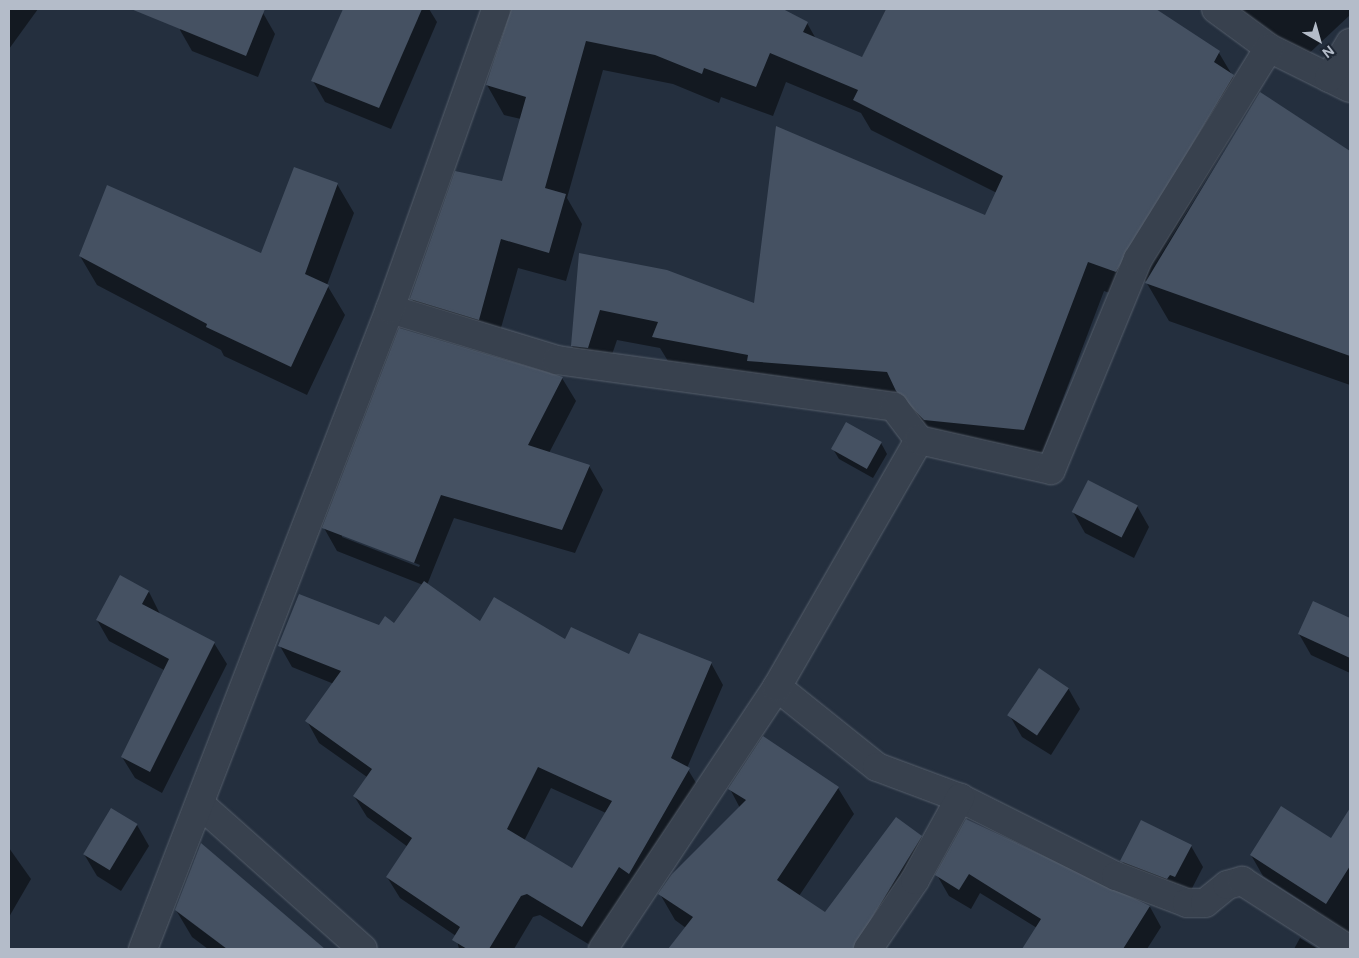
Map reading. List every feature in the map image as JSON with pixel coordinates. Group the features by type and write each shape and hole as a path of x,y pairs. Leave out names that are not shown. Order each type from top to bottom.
{"street":[{"path":"143,949 390,309 496,9"},
{"path":"1216,9 1269,48 1340,83 1350,43"},
{"path":"390,309 557,360 894,407 920,440 1050,470 1138,259 1269,48"},
{"path":"603,949 777,687 920,440"},
{"path":"777,687 877,767 960,798 1116,876 1187,903 1205,903 1227,885 1242,881 1348,949"},
{"path":"868,949 920,872 960,798"},
{"path":"200,804 363,949"}],"building":[{"path":"131,9 265,9 246,56"},
{"path":"343,9 422,9 379,108 311,81"},
{"path":"511,9 783,9 808,22 803,32 862,57 886,9 1156,9 1220,51 1214,62 1234,75 1116,272 1088,262 1024,430 924,420 896,391 887,372 747,361 748,355 652,337 658,322 600,310 588,348 571,346 579,253 667,270 754,303 776,126 985,215 1003,176 853,100 858,90 770,53 756,87 704,68 702,74 655,55 586,41 545,188 566,194 549,253 501,239 479,320 410,299 455,171 502,181 526,97 486,85"},
{"path":"1260,92 1350,151 1350,356 1145,283"},
{"path":"294,167 338,183 305,274 329,285 291,367 206,327 207,324 79,256 107,185 261,253"},
{"path":"399,328 563,377 528,445 590,465 562,530 441,495 414,563 322,528"},
{"path":"846,422 882,442 867,469 831,449"},
{"path":"1088,480 1138,505 1122,537 1072,512"},
{"path":"120,575 149,591 142,604 215,642 150,772 121,757 169,659 96,620"},
{"path":"424,581 480,621 494,597 565,639 571,627 629,654 639,633 712,662 671,758 690,768 629,874 619,867 582,927 527,894 521,896 489,949 467,949 452,940 460,927 386,877 412,838 353,796 372,769 305,721 341,671 278,646 299,594 379,625 385,616 394,623","holes":["538,767 612,801 572,868 507,829"]},
{"path":"1313,601 1350,618 1350,658 1298,634"},
{"path":"1039,668 1069,688 1037,735 1007,715"},
{"path":"763,736 839,787 777,880 825,912 896,817 922,836 853,949 668,949 693,917 658,894 672,874 746,800 728,789"},
{"path":"1281,806 1331,838 1350,808 1350,866 1326,904 1250,855"},
{"path":"111,808 138,824 110,870 83,854"},
{"path":"966,819 1150,906 1123,949 1022,949 1041,919 969,874 959,890 935,875"},
{"path":"1141,820 1192,845 1175,877 1170,875 1167,879 1120,861"},
{"path":"201,843 325,949 227,949 175,910"}]}
